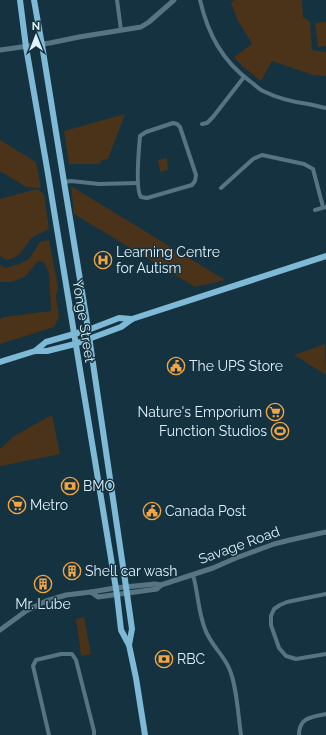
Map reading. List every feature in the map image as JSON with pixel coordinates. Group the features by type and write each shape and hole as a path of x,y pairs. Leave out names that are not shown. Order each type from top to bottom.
{"main road":[{"name":"Yonge Street","path":"20,0 26,47 117,595 121,630 129,645 145,735"},
{"name":"Yonge Street","path":"34,0 86,316 127,590 132,629 129,645"},
{"path":"0,362 35,351 47,351 76,344 121,328 132,319 326,256"},
{"path":"35,351 46,342 88,330 119,318 132,319"}],"street":[{"path":"117,0 121,30"},
{"path":"0,50 26,47 141,27 150,22 174,0"},
{"path":"200,0 213,38 225,58 244,77 262,91 272,95 298,103 326,108"},
{"path":"202,124 207,123 213,117 244,77"},
{"path":"173,123 177,124 180,127 196,175 195,181 192,185 147,198 141,197 139,194 138,184 141,135 173,123"},
{"path":"221,188 253,159 262,155 304,164 313,169 325,207 314,210"},
{"path":"64,182 73,181 99,184 138,184"},
{"name":"Savage Road","path":"127,590 157,589 161,585 213,568 274,544 326,532"},
{"path":"193,574 200,613 205,630 211,642 229,668 235,690 241,735"},
{"path":"0,630 26,611 46,601 66,595 115,588 127,590"},
{"path":"91,592 98,597 117,595 127,590"},
{"path":"326,594 287,602 280,605 274,609 271,616 270,625 279,648 286,656 300,659 326,654"},
{"path":"49,735 33,666 36,660 61,654 72,654 76,660 94,735"},
{"path":"299,735 302,722 308,718 326,714"}],"shaded area":[{"path":"235,0 302,0 303,17 310,22 312,50 326,52 326,76 313,75 272,61 261,81 242,66 234,57 252,44 237,19 231,3"},
{"path":"326,22 326,46 318,47 315,23"},
{"path":"125,114 108,159 102,160 100,164 69,164 64,131"},
{"path":"0,140 36,162 41,188 26,187 0,171"},
{"path":"167,158 168,170 160,172 158,160"},
{"path":"71,186 225,280 195,287 74,214"},
{"path":"37,189 44,194 49,229 32,238 16,257 7,260 0,256 0,199"},
{"path":"49,240 58,287 56,297 59,317 54,327 0,344 0,319 4,317 51,311 49,272 44,262 38,261 25,277 11,282 0,282 0,265 6,268 29,259 40,242"},
{"path":"325,344 326,375 294,355"},
{"path":"52,415 60,454 0,466 0,449 14,436"},
{"path":"84,617 91,654 82,656 76,619"}],"place":[{"name":"Learning Centre for Autism","path":"103,260"},
{"name":"The UPS Store","path":"176,366"},
{"name":"Nature's Emporium","path":"275,412"},
{"name":"Function Studios","path":"280,431"},
{"name":"BMO","path":"70,486"},
{"name":"Metro","path":"17,505"},
{"name":"Canada Post","path":"152,511"},
{"name":"Shell car wash","path":"72,571"},
{"name":"Mr. Lube","path":"43,584"},
{"name":"RBC","path":"164,659"}]}
